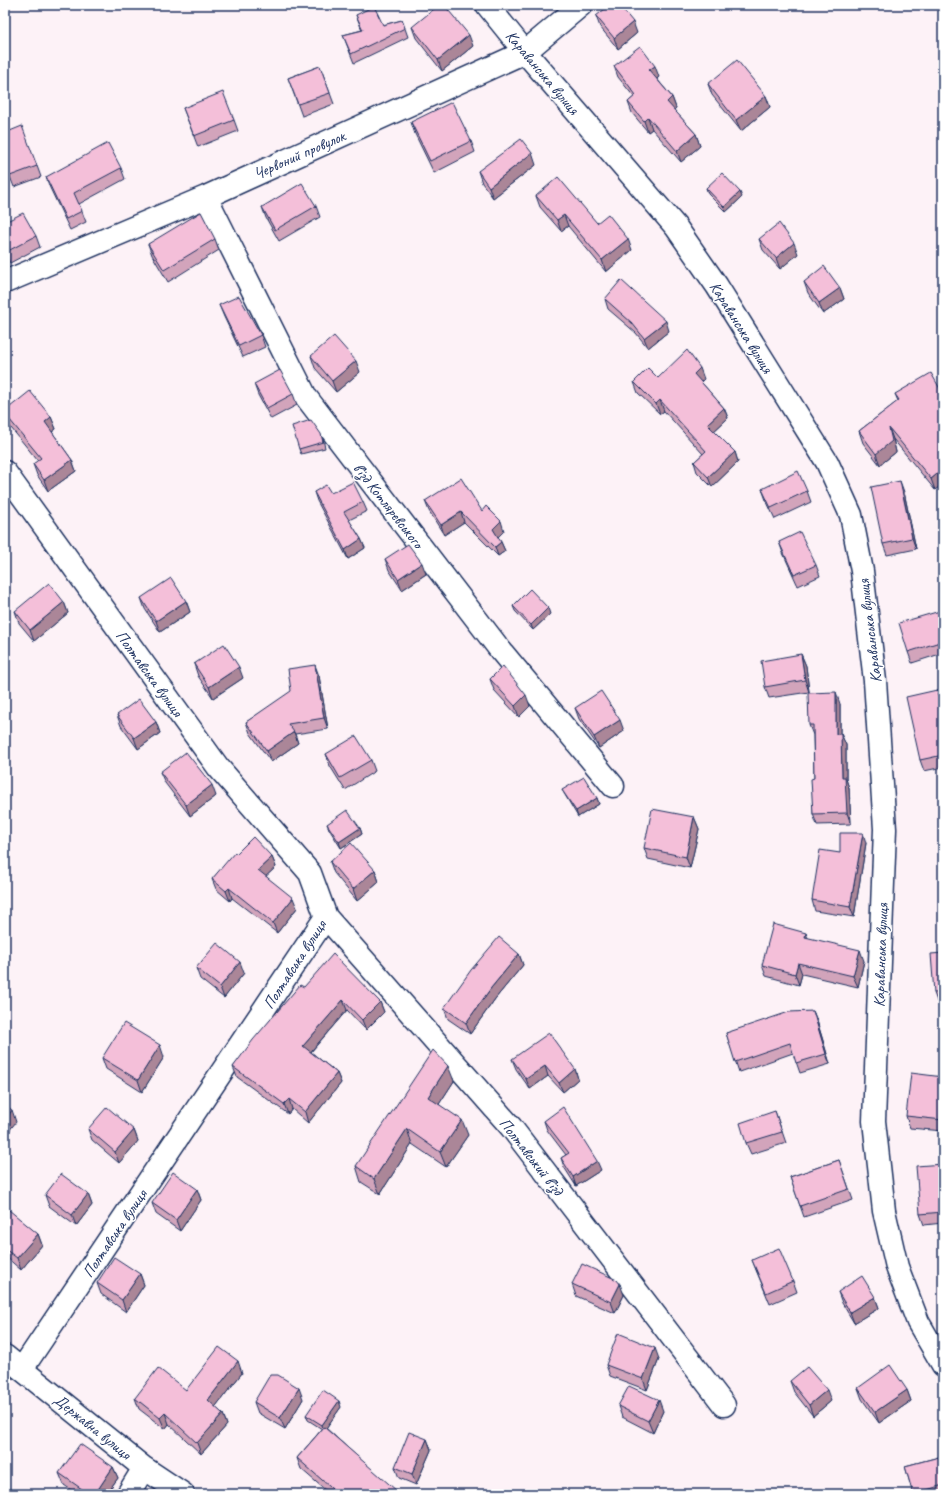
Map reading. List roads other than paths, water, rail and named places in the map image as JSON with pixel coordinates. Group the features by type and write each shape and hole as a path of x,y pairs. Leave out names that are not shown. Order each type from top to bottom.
{"street":[{"name":"Караванська вулиця","path":"487,5 525,52 676,228 717,286 827,462 851,515 862,571 875,680 885,829 874,1121 884,1211 897,1267 918,1322 943,1365"},
{"name":"Червоний провулок","path":"5,282 206,197 525,52 581,5"},
{"name":"в’їзд Котляревського","path":"206,197 306,397 501,651 613,786"},
{"name":"Полтавська вулиця","path":"5,472 218,767 310,873 326,917 14,1363"},
{"name":"Полтавський в’їзд","path":"326,917 511,1127 724,1405"},
{"name":"Державна вулиця","path":"14,1363 144,1468 182,1494"},
{"path":"128,1494 144,1468"}]}
